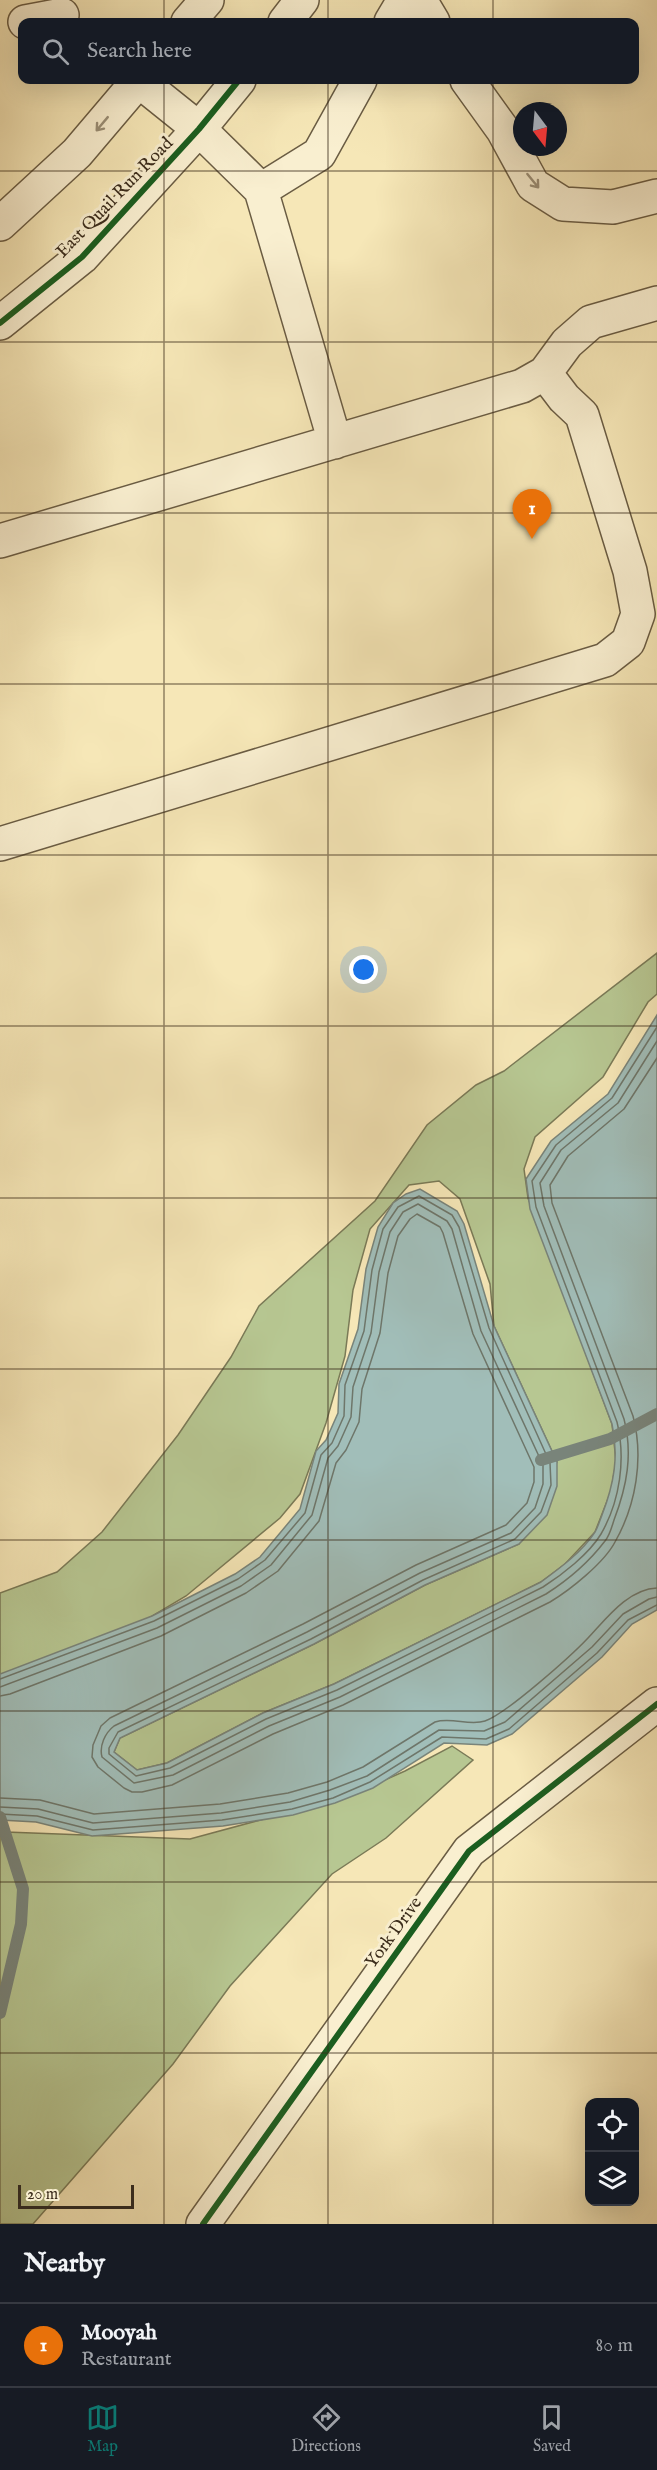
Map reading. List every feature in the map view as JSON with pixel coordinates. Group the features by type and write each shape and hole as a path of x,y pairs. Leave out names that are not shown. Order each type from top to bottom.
{"street":[{"path":"191,18 207,0"},
{"path":"288,18 302,0"},
{"path":"393,18 404,0"},
{"path":"420,0 431,18"},
{"path":"40,18 59,12"},
{"path":"0,27 18,24"},
{"path":"0,224 77,153 136,84"},
{"path":"144,84 200,129 261,190 335,442"},
{"name":"East Quail Run Road","path":"0,323 82,257 200,129 236,84"},
{"path":"261,190 319,154 358,84"},
{"path":"470,84 503,130 533,185 563,204 613,207 657,196"},
{"path":"0,541 522,386 545,373 567,343 591,322 657,303"},
{"path":"0,844 605,660 628,642 638,614 630,572 582,415 564,398 545,373"},
{"name":"York Drive","path":"203,2224 469,1851 657,1704"}],"green space":[{"path":"657,953 657,994 648,1002 603,1077 535,1137 524,1169 528,1198 612,1424 616,1461 611,1491 595,1532 565,1564 541,1582 334,1684 263,1713 167,1763 137,1770 114,1752 120,1738 314,1644 425,1585 519,1544 557,1462 494,1326 490,1284 460,1199 439,1181 409,1185 370,1229 353,1290 345,1356 326,1423 300,1494 280,1518 186,1596 97,1649 0,1683 0,1593 57,1572 102,1532 178,1435 231,1357 259,1306 375,1201 427,1125 476,1085 504,1071"},
{"path":"452,1746 473,1760 386,1838 332,1874 230,1986 173,2064 33,2224 0,2224 0,1828 6,1832 190,1839 349,1796 405,1771"}],"water":[{"path":"657,1015 657,1610 632,1624 602,1657 512,1734 487,1745 444,1743 373,1788 335,1803 293,1815 223,1826 92,1836 36,1822 0,1820 0,1674 152,1616 235,1574 260,1557 300,1509 316,1451 326,1440 338,1413 339,1384 358,1329 366,1269 378,1227 393,1203 406,1194 420,1189 457,1211 464,1224 494,1326 557,1462 557,1486 547,1515 519,1544 425,1585 314,1644 120,1738 114,1752 137,1770 167,1763 263,1713 334,1684 541,1582 570,1559 590,1539 599,1524 612,1481 615,1447 612,1424 530,1209 526,1179 551,1141 608,1094"}],"waterway":[{"path":"541,1460 610,1439 657,1414"},
{"path":"0,1817 23,1889 21,1924 0,2013"}],"cycle path":[{"path":"0,323 82,257 199,129 236,84"},
{"path":"203,2224 469,1851 657,1704"}],"place":[{"name":"Mooyah","path":"532,539"}]}
